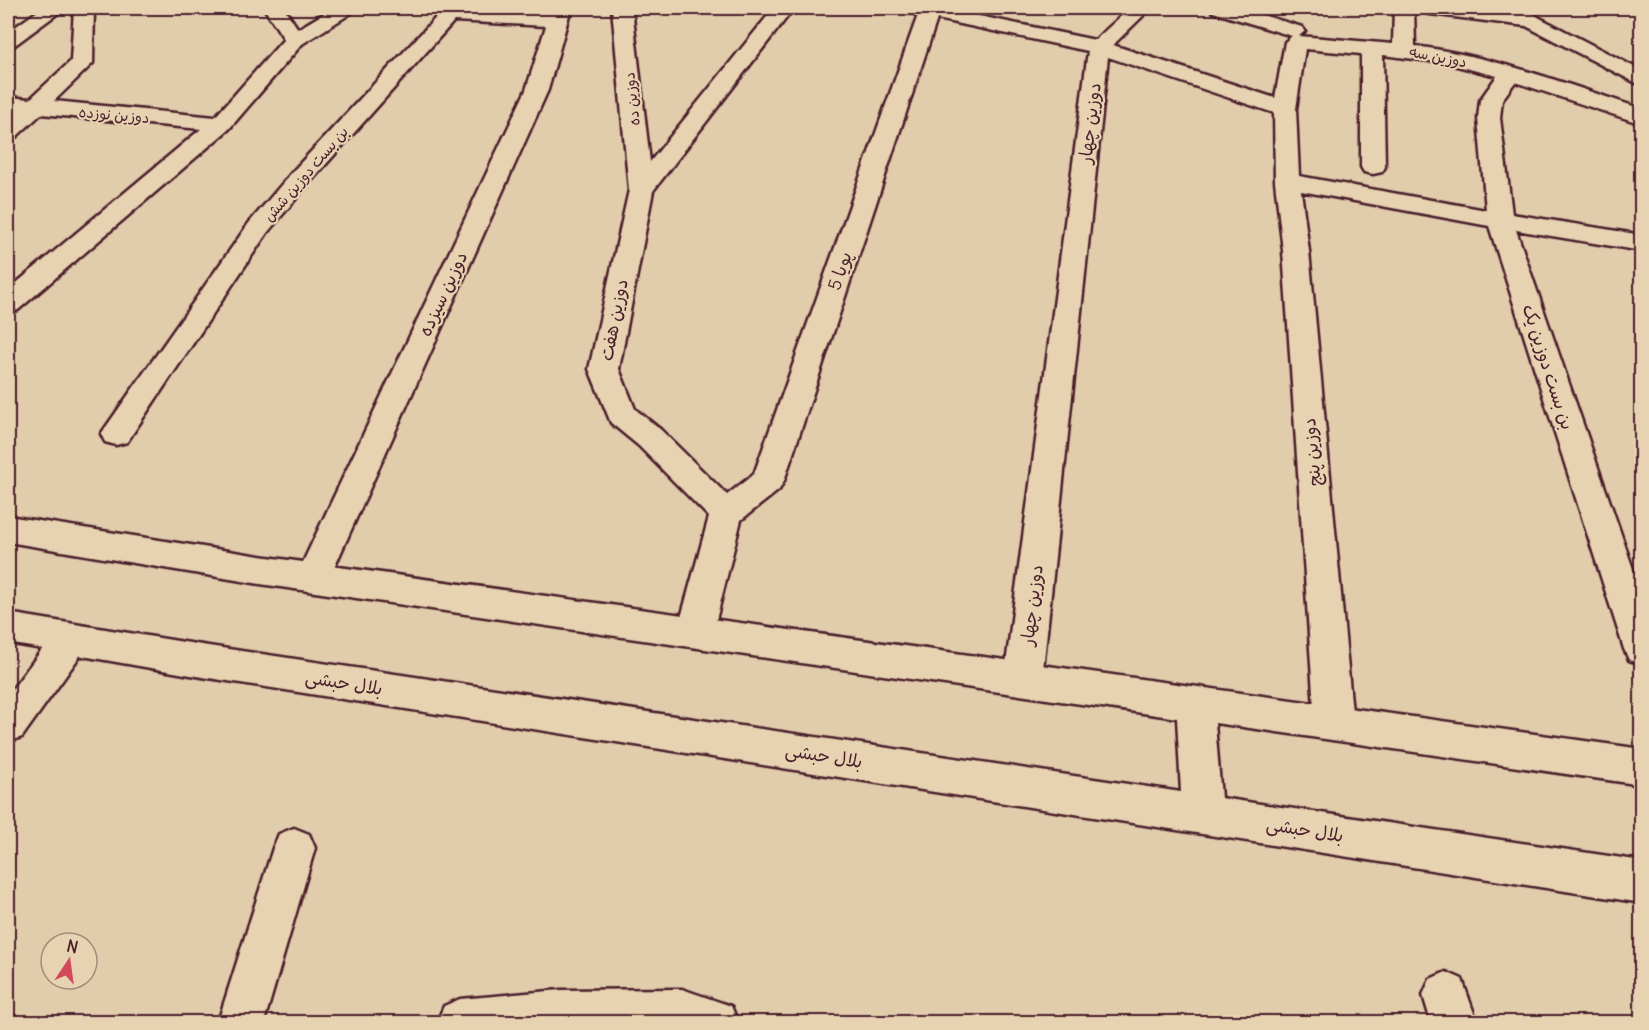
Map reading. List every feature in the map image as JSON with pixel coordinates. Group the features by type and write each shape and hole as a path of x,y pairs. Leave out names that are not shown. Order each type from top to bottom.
{"street":[{"path":"8,41 55,8"},
{"path":"8,132 82,63 84,8"},
{"path":"274,8 295,40"},
{"path":"8,303 221,124 295,40 346,8"},
{"name":"دوزین ده","path":"622,8 641,190"},
{"name":"دوزین هفت","path":"726,514 650,438 621,416 604,369 641,190 784,8"},
{"path":"924,8 1099,47 1284,109"},
{"name":"پویا 5","path":"726,514 768,481 924,8"},
{"path":"1099,47 1141,8"},
{"name":"دوزین سه","path":"1220,8 1295,37 1372,49 1447,57 1510,73 1641,117"},
{"path":"1294,8 1295,37 1284,109 1287,181 1641,243"},
{"path":"1404,8 1404,51"},
{"path":"1430,8 1517,16 1641,80"},
{"name":"بن بست دوزین شش","path":"116,434 258,228 449,15 559,14"},
{"name":"دوزین سیزده","path":"313,577 537,90 559,14"},
{"path":"1447,57 1470,41 1517,16"},
{"name":"دوزین چهار","path":"1023,679 1099,47"},
{"path":"1372,49 1373,167"},
{"name":"بن بست دوزین یک","path":"1510,73 1491,100 1489,118 1500,220 1641,649"},
{"name":"دوزین نوزده","path":"8,104 221,124"},
{"name":"دوزین پنج","path":"1287,181 1297,263 1334,723"},
{"path":"695,632 726,514"},
{"path":"8,529 313,577 1641,767"},
{"name":"بلال حبشی","path":"8,628 202,661 1641,882"},
{"path":"8,725 71,639"},
{"path":"1195,703 1202,814"},
{"path":"241,1023 294,848"},
{"path":"460,1023 561,1013 682,1012 715,1023"}]}
